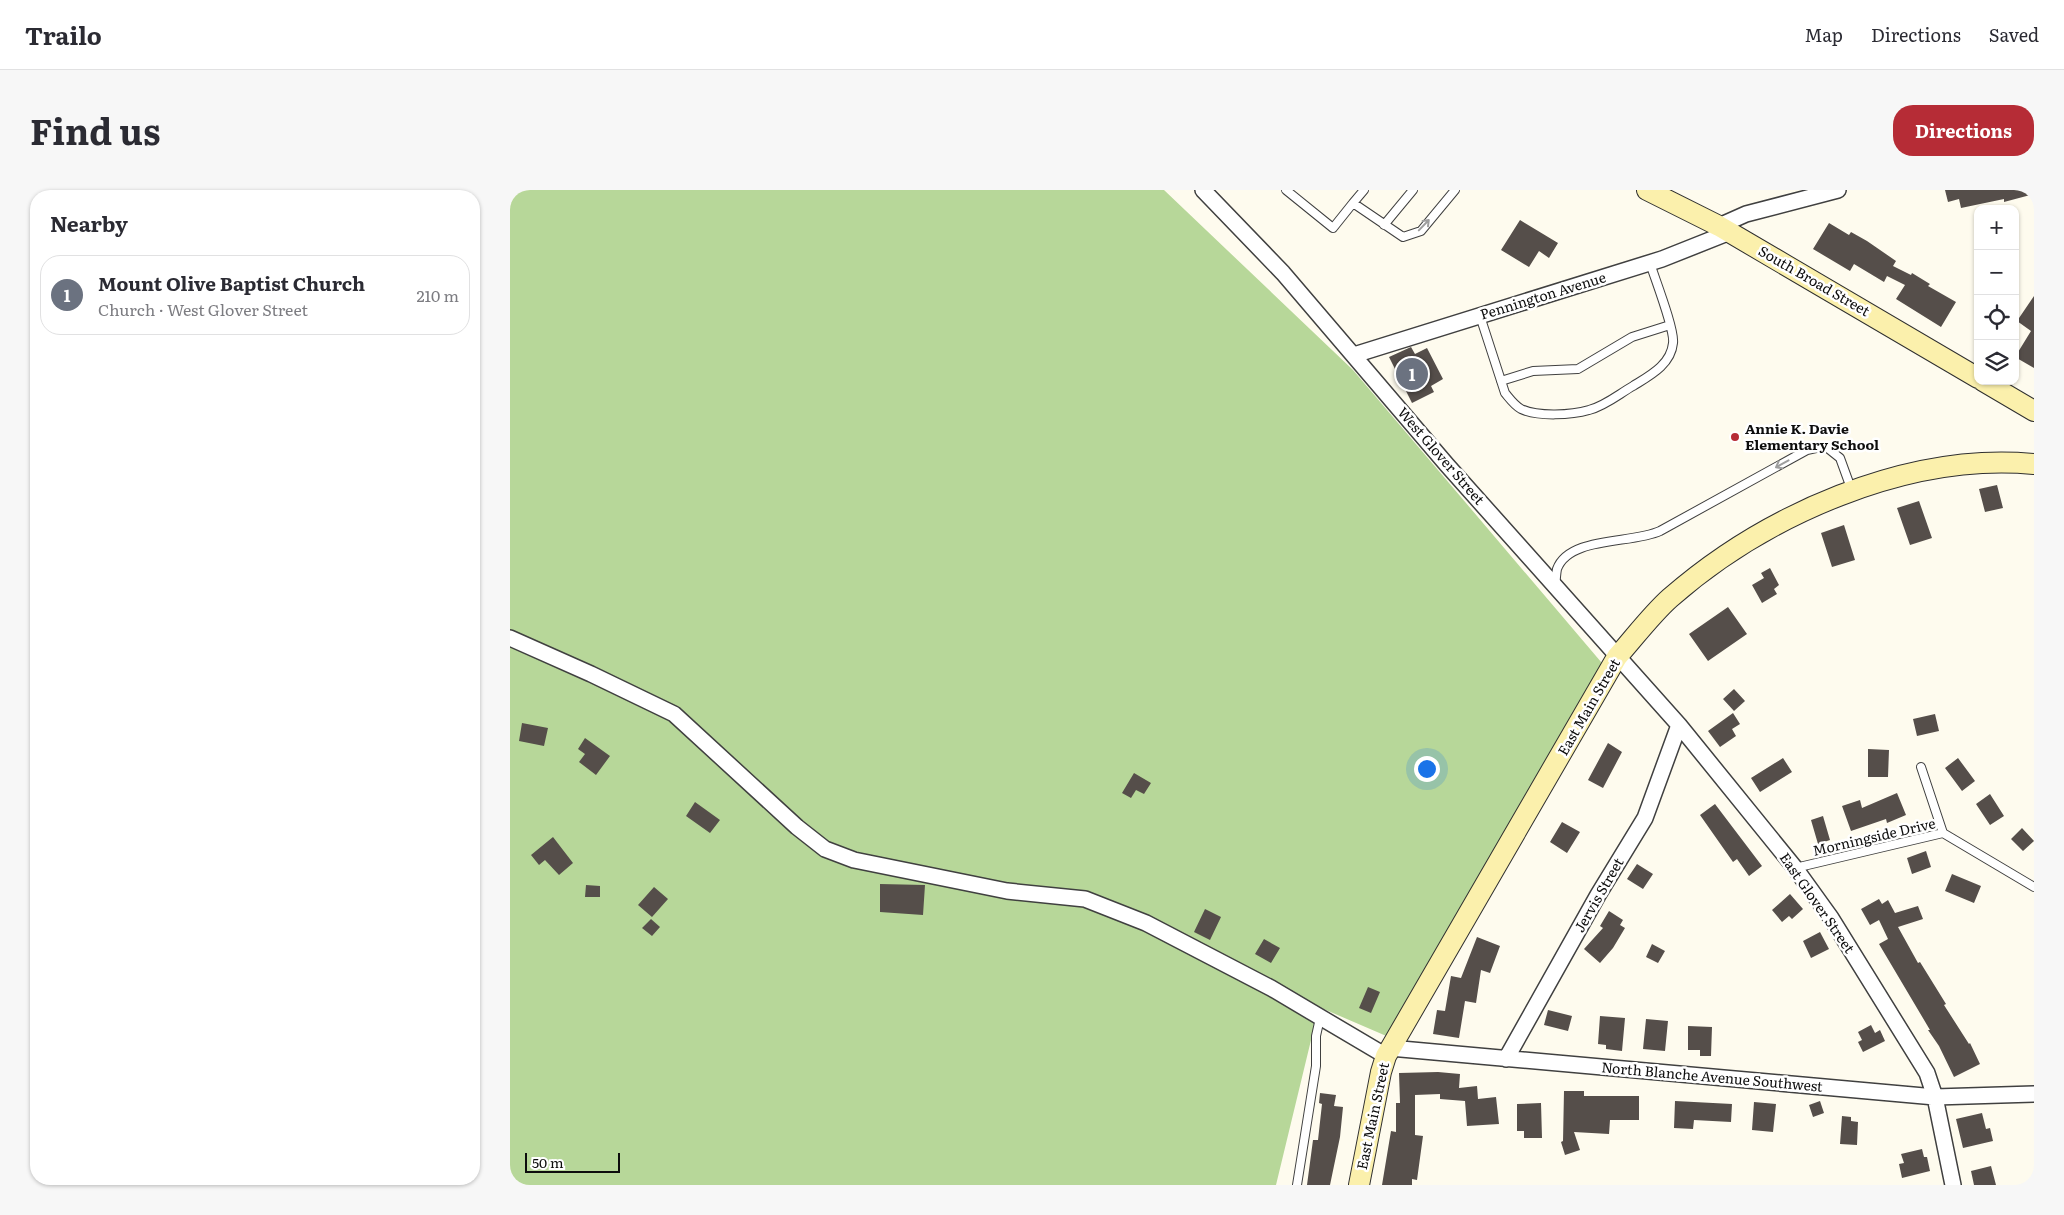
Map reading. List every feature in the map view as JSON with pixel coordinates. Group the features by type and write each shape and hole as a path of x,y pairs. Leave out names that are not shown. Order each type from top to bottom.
{"main road":[{"name":"South Broad Street","path":"1647,190 1725,229 1974,376"},
{"path":"1990,385 2034,411"},
{"name":"East Main Street","path":"1359,1185 1381,1072 1388,1052 1617,657 1668,600 1729,551 1789,518 1852,491 1915,471 1960,464 2019,462 2034,464"}],"street":[{"name":"West Glover Street","path":"1203,190 1283,274 1617,657"},
{"name":"Pennington Avenue","path":"1354,355 1650,263 1725,229 1746,214 1838,190"},
{"path":"510,638 674,714 797,826 825,849 854,860 1007,891 1085,899 1146,923 1271,988 1320,1018 1388,1052"},
{"name":"East Glover Street","path":"1617,657 1679,724 1795,868 1831,918 1927,1073 1935,1097 1952,1185"},
{"name":"Jervis Street","path":"1506,1059 1598,895 1645,818 1679,724"},
{"name":"North Blanche Avenue Southwest","path":"1388,1052 1506,1059 1935,1097 2034,1094"}],"lane":[{"path":"1286,190 1333,228 1364,190"},
{"path":"1384,225 1413,190"},
{"path":"1353,203 1403,237 1420,230 1455,190"},
{"path":"1480,316 1505,393 1511,402 1521,409 1558,414 1590,410 1653,374 1664,364 1674,343 1650,263"},
{"path":"1502,381 1533,371 1578,369 1632,337 1670,325"},
{"path":"1555,586 1557,569 1566,556 1576,549 1645,537 1660,531 1807,450 1825,446 1840,458 1852,491"},
{"path":"1920,768 1943,833"},
{"name":"Morningside Drive","path":"1795,868 1943,833 2034,888"},
{"path":"1297,1185 1316,1066 1316,1036 1320,1018"}],"green space":[{"path":"510,190 1164,190 1353,370 1607,669 1391,1038 1319,1007 1276,1185 510,1185"}],"building":[{"path":"1945,190 2034,190 2034,194 2004,202 2004,199 1961,208 1959,199 1948,202"},
{"path":"1520,220 1558,243 1549,258 1539,251 1529,267 1501,250"},
{"path":"1829,223 1849,235 1851,232 1867,241 1896,261 1893,266 1911,275 1912,273 1930,284 1928,286 1956,302 1941,327 1896,299 1905,285 1887,276 1884,282 1854,264 1850,271 1813,249"},
{"path":"2034,296 2034,368 2019,359 2019,350 2031,331 2019,322 2019,318"},
{"path":"1411,347 1415,354 1427,348 1443,379 1431,386 1434,392 1412,403 1389,357"},
{"path":"1997,485 2003,508 1985,512 1979,489"},
{"path":"1919,501 1932,538 1910,545 1897,508"},
{"path":"1844,525 1855,560 1832,567 1821,533"},
{"path":"1770,568 1779,585 1774,589 1777,594 1762,603 1752,585 1764,578 1761,573"},
{"path":"1728,607 1747,634 1708,661 1689,634"},
{"path":"1734,689 1745,701 1734,711 1723,699"},
{"path":"1733,713 1740,724 1732,729 1736,736 1720,747 1708,731"},
{"path":"1935,714 1939,731 1917,736 1913,719"},
{"path":"522,723 548,728 544,746 519,741"},
{"path":"585,738 610,756 596,775 579,762 585,754 578,749"},
{"path":"1608,743 1622,752 1603,788 1588,780"},
{"path":"1868,749 1889,750 1888,777 1868,777"},
{"path":"1783,758 1792,772 1760,792 1751,778"},
{"path":"1958,758 1975,781 1962,791 1945,768"},
{"path":"1134,773 1151,783 1144,794 1136,790 1131,798 1122,793"},
{"path":"1897,793 1906,815 1887,823 1886,819 1851,831 1842,806 1860,800 1862,808"},
{"path":"1990,794 2004,816 1990,825 1976,804"},
{"path":"695,802 720,820 710,833 686,816"},
{"path":"1715,804 1762,866 1749,876 1737,859 1733,862 1700,815"},
{"path":"1823,816 1830,840 1818,844 1811,820"},
{"path":"1562,822 1580,832 1567,853 1550,842"},
{"path":"2022,828 2034,841 2023,851 2011,839"},
{"path":"553,837 573,863 559,875 545,860 539,865 531,855"},
{"path":"1926,851 1931,867 1912,874 1907,858"},
{"path":"1637,864 1653,874 1643,889 1627,879"},
{"path":"1952,874 1981,886 1974,903 1945,891"},
{"path":"880,884 925,885 923,915 880,912"},
{"path":"586,885 600,886 600,897 585,897"},
{"path":"654,887 668,899 652,917 638,905"},
{"path":"1790,894 1803,909 1792,919 1789,916 1782,922 1772,910"},
{"path":"1879,899 1882,904 1888,900 1895,913 1918,906 1923,919 1898,927 1918,963 1920,962 1946,1004 1944,1005 1970,1043 1980,1064 1954,1077 1939,1046 1928,1030 1930,1030 1879,944 1888,939 1879,920 1870,925 1861,909"},
{"path":"1205,909 1221,917 1210,940 1194,932"},
{"path":"1609,911 1623,920 1620,925 1625,928 1613,948 1600,963 1584,949 1603,928 1600,926"},
{"path":"651,919 660,927 652,936 642,928"},
{"path":"1820,932 1829,949 1811,958 1803,941"},
{"path":"1477,937 1500,946 1490,973 1481,970 1476,1003 1465,1001 1459,1038 1433,1034 1437,1010 1445,1011 1451,976 1461,978"},
{"path":"1264,939 1280,948 1271,963 1255,954"},
{"path":"1652,944 1665,951 1658,963 1646,957"},
{"path":"1368,987 1380,992 1371,1013 1359,1008"},
{"path":"1548,1010 1572,1016 1568,1031 1544,1025"},
{"path":"1600,1016 1625,1018 1622,1051 1606,1049 1606,1045 1598,1044"},
{"path":"1646,1019 1668,1021 1665,1051 1643,1049"},
{"path":"1871,1025 1875,1033 1880,1030 1885,1041 1863,1052 1858,1042 1862,1040 1858,1032"},
{"path":"1688,1026 1712,1027 1711,1056 1700,1056 1700,1050 1688,1050"},
{"path":"1438,1072 1460,1074 1459,1088 1477,1086 1478,1099 1496,1097 1499,1124 1467,1126 1465,1101 1440,1099 1440,1094 1415,1095 1415,1135 1423,1136 1417,1180 1412,1179 1412,1185 1382,1185 1391,1131 1396,1132 1396,1103 1400,1103 1399,1073"},
{"path":"1564,1091 1584,1091 1584,1096 1639,1096 1639,1120 1610,1120 1609,1134 1574,1132 1580,1150 1565,1155 1561,1142 1563,1141"},
{"path":"1320,1093 1336,1095 1334,1106 1343,1107 1340,1137 1330,1185 1307,1185 1313,1140 1318,1140 1322,1104 1319,1103"},
{"path":"1675,1101 1732,1104 1731,1122 1694,1120 1693,1129 1674,1128"},
{"path":"1820,1101 1824,1113 1813,1117 1809,1105"},
{"path":"1754,1102 1776,1104 1773,1132 1752,1130"},
{"path":"1541,1103 1542,1138 1524,1138 1524,1131 1517,1131 1517,1104"},
{"path":"1982,1113 1986,1129 1990,1128 1993,1141 1963,1148 1956,1119"},
{"path":"1842,1116 1851,1117 1851,1121 1858,1122 1857,1145 1840,1144"},
{"path":"1922,1149 1924,1157 1927,1157 1930,1171 1902,1178 1899,1164 1904,1163 1901,1154"},
{"path":"1991,1166 1996,1185 1974,1185 1971,1171"}],"place":[{"name":"Mount Olive Baptist Church","path":"1412,374"},
{"name":"Annie K. Davie Elementary School","path":"1735,437"}]}
